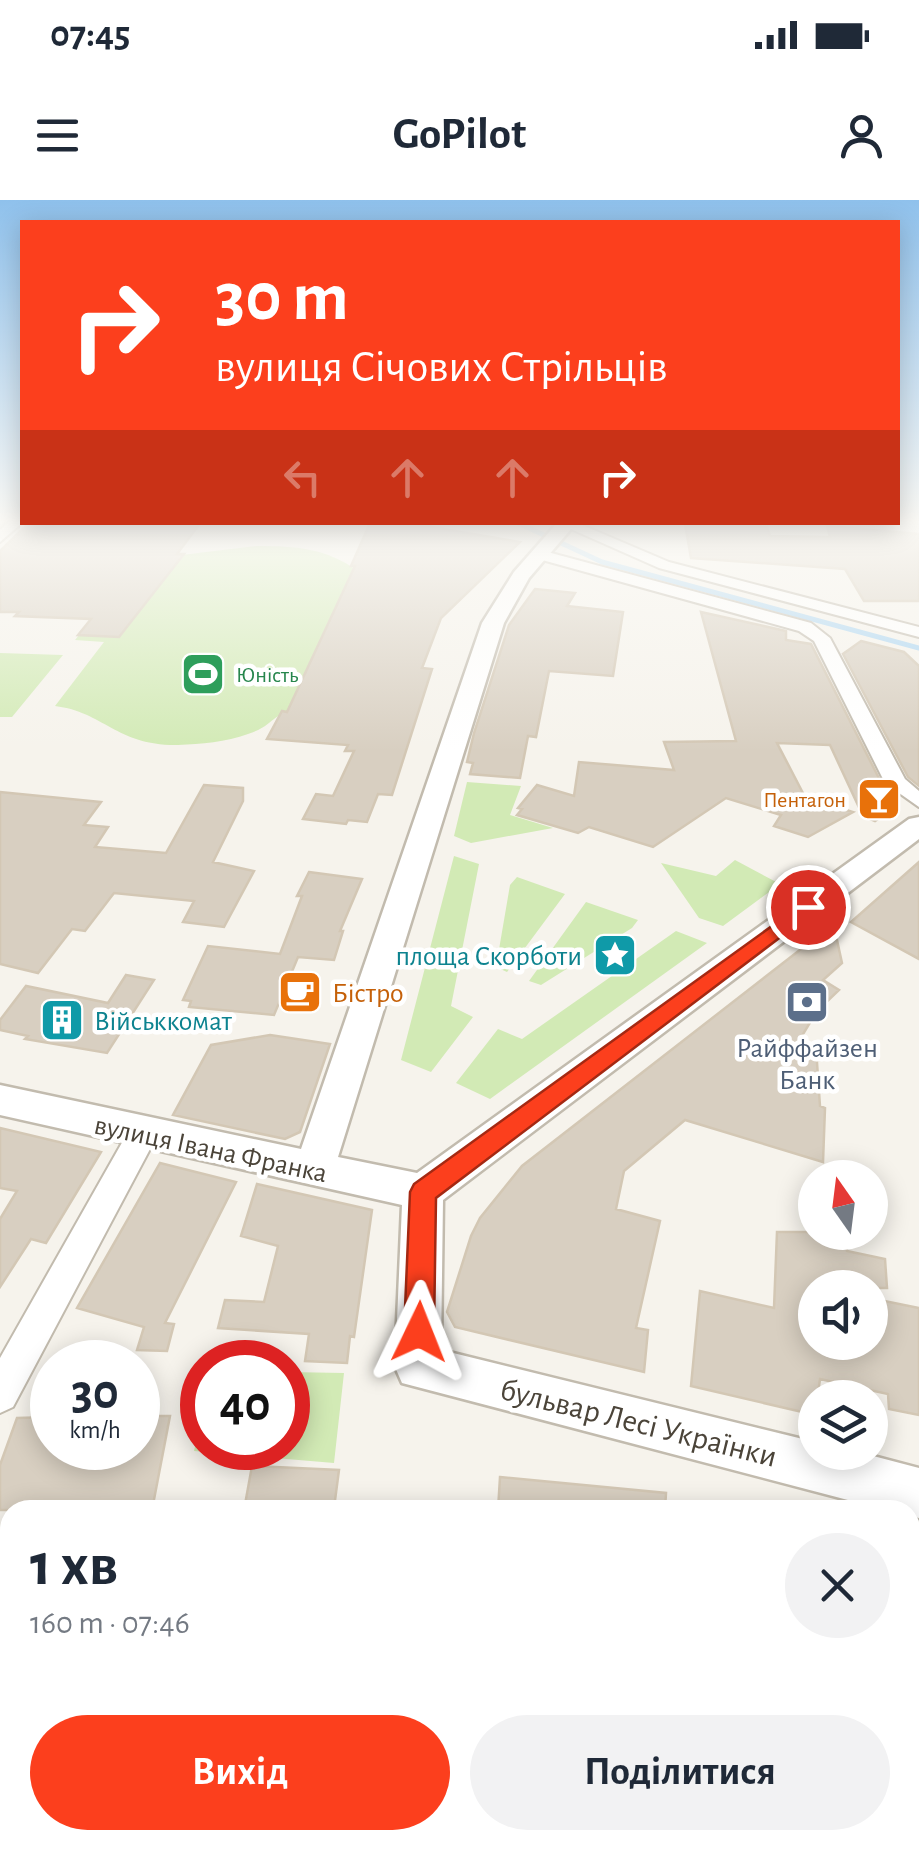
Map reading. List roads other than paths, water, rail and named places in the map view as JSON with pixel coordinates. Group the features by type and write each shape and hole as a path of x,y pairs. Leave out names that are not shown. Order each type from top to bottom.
{"street":[{"path":"314,1170 492,623 508,597"},
{"path":"722,597 814,632 836,664 896,782 919,801"},
{"path":"784,597 919,632"},
{"path":"423,1192 919,825"},
{"name":"вулиця Івана Франка","path":"0,1100 423,1192"},
{"path":"0,1394 144,1134"},
{"name":"бульвар Лесі Українки","path":"423,1192 418,1366 919,1493"}],"waterway":[{"path":"731,597 919,648"}],"place":[{"name":"Юність","path":"203,674"},
{"name":"Пентагон","path":"879,799"},
{"name":"площа Скорботи","path":"615,955"},
{"name":"Бістро","path":"300,992"},
{"name":"Райффайзен Банк","path":"807,1002"},
{"name":"Військкомат","path":"62,1020"}]}
